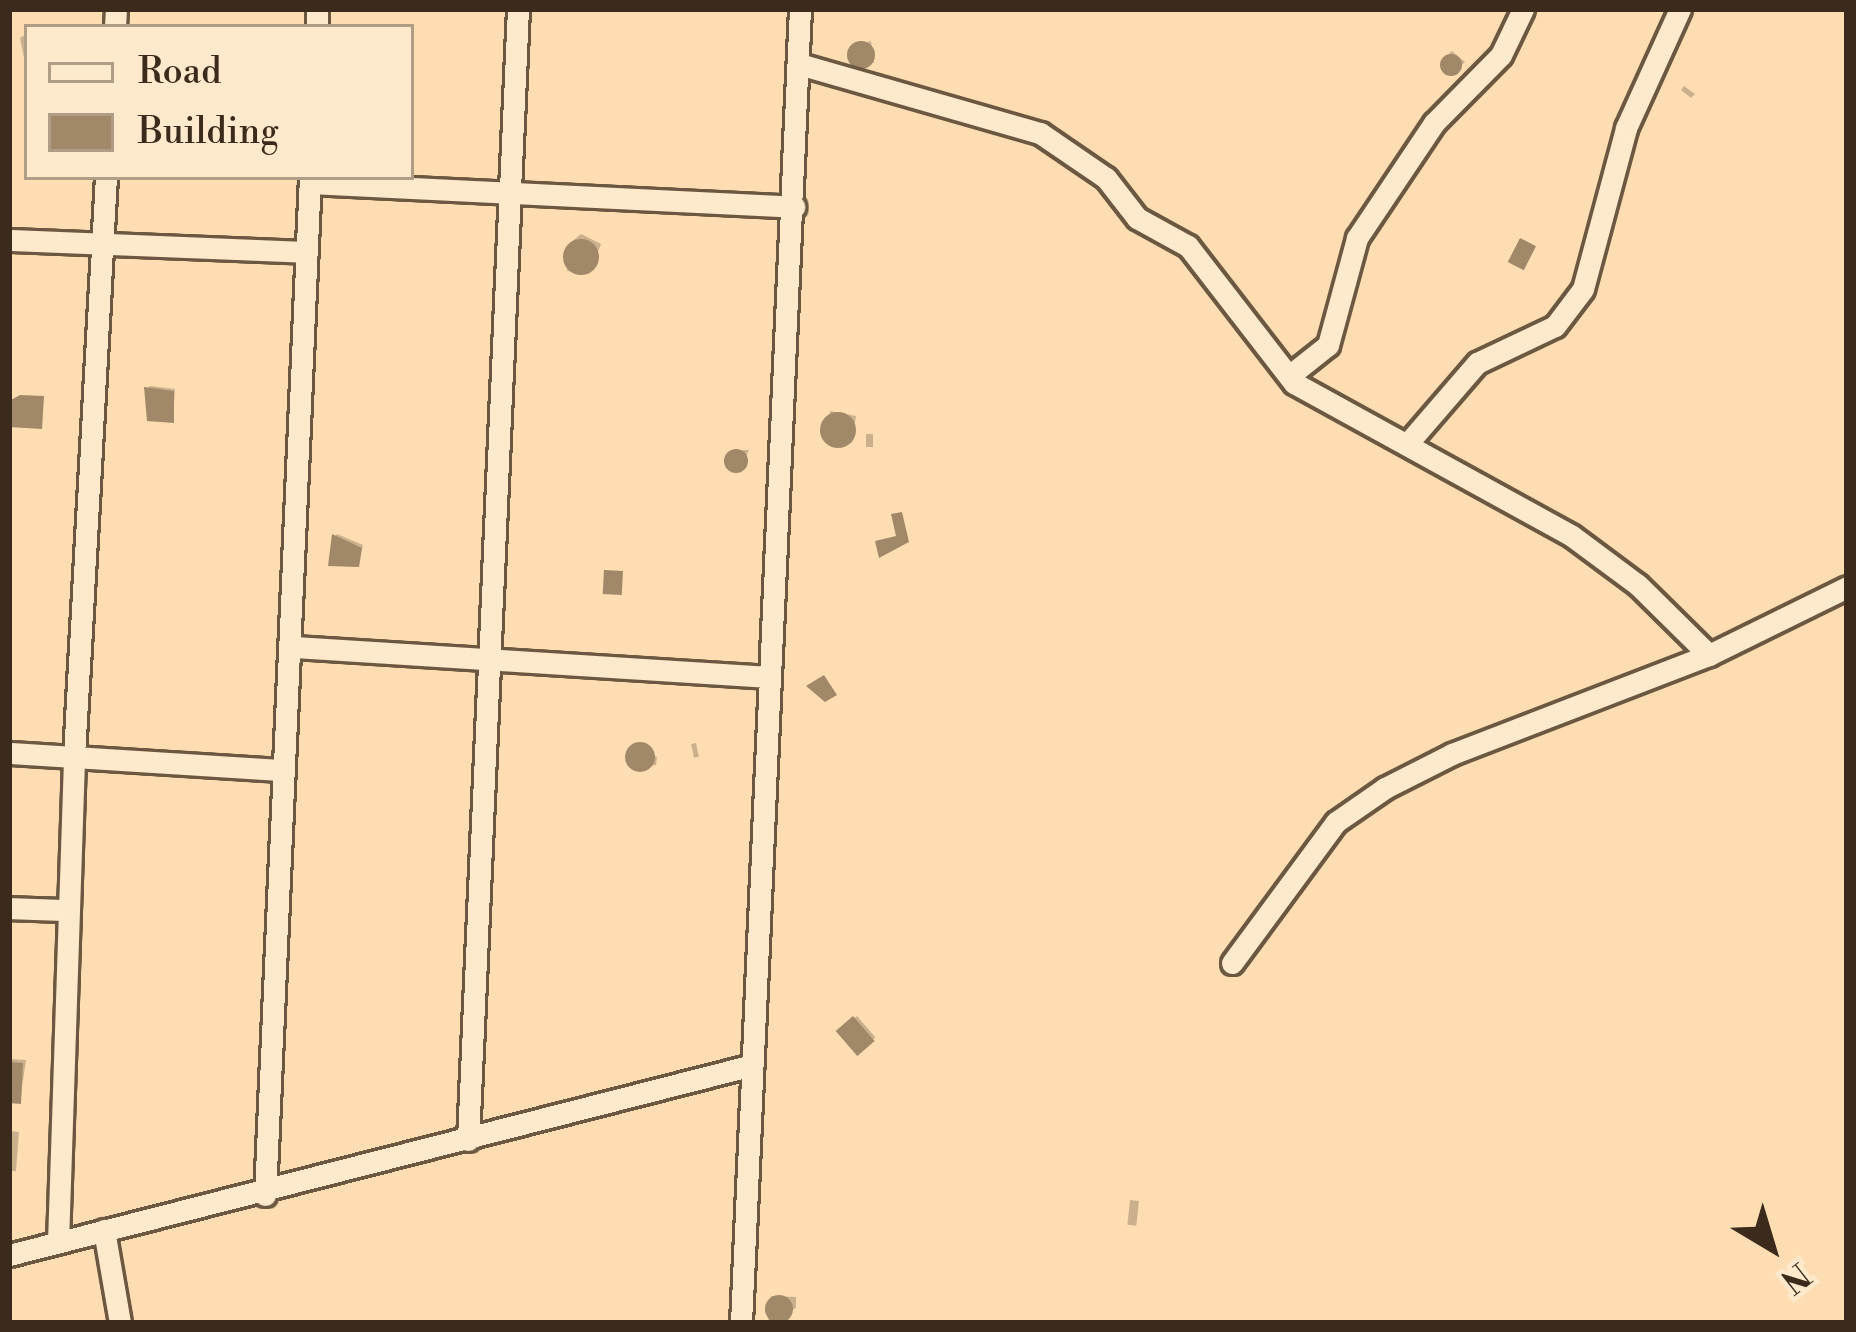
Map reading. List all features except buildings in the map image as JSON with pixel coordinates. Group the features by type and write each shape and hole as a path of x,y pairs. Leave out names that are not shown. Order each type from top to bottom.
{"street":[{"path":"468,1140 518,9"},
{"path":"741,1323 748,1066 765,853 767,677 794,207 800,9"},
{"path":"1289,376 1328,345 1358,238 1434,123 1501,55 1523,9"},
{"path":"1408,443 1477,363 1555,326 1583,289 1632,112 1679,9"},
{"path":"799,64 1040,134 1106,178 1147,225 1188,246 1289,376 1320,400 1408,443 1612,562 1709,655"},
{"path":"58,1242 67,910 106,180"},
{"path":"265,1195 310,180 794,207"},
{"path":"9,240 307,252"},
{"path":"1232,963 1336,821 1384,788 1451,754 1709,655 1847,586"},
{"path":"292,647 767,677"},
{"path":"9,753 281,770"},
{"path":"9,908 67,910"},
{"path":"9,1255 265,1195 748,1066"},
{"path":"104,1230 120,1323"}]}
